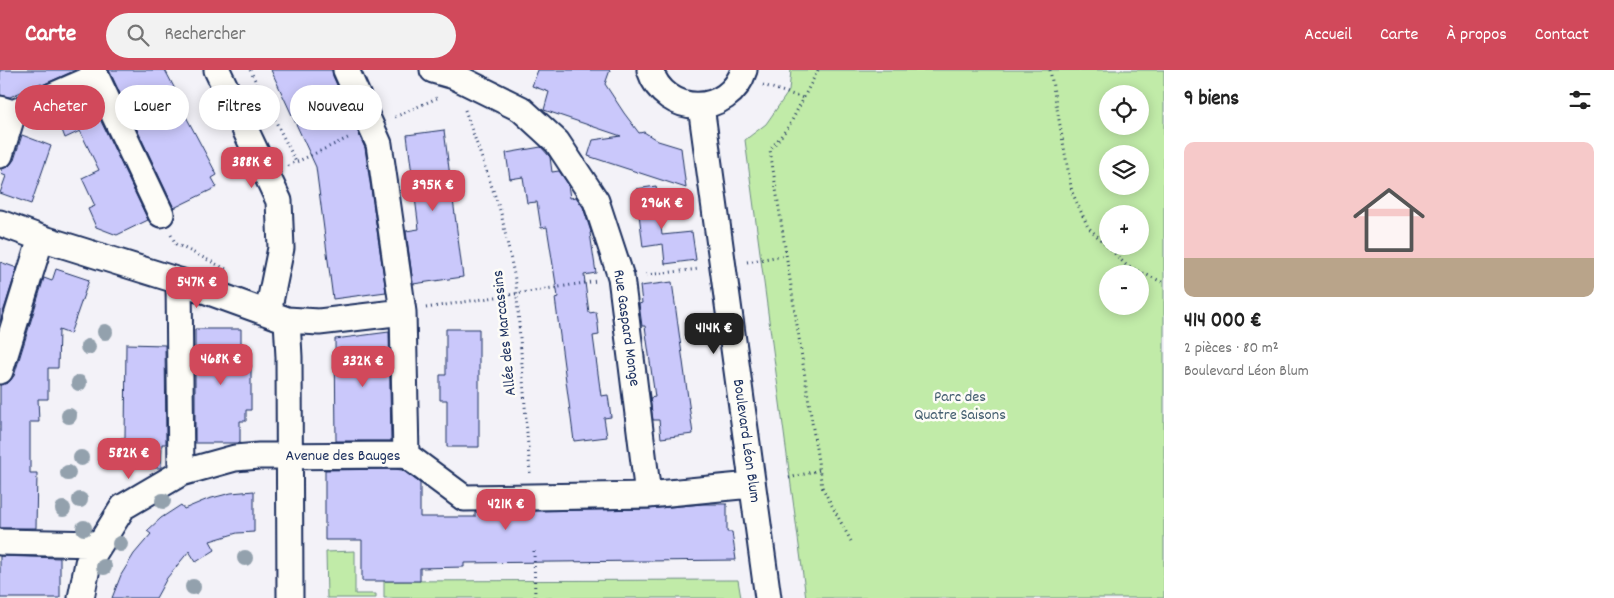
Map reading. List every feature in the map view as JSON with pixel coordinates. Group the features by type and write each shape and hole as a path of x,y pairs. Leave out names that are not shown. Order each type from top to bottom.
{"street":[{"path":"217,70 279,201 281,248 278,316 289,357 290,598"},
{"path":"346,70 379,144 403,312 406,455"},
{"path":"650,70 658,86 670,98 685,105 701,106 717,102 731,92 742,74"},
{"path":"0,155 6,111 94,73 161,214"},
{"name":"Rue Gaspard Monge","path":"443,73 521,109 557,142 596,201 621,277 648,494"},
{"name":"Boulevard Léon Blum","path":"701,106 768,598"},
{"path":"0,223 41,238 179,281 278,316 319,322 403,312"},
{"path":"0,371 41,238"},
{"path":"179,281 181,473"},
{"name":"Avenue des Bauges","path":"80,598 88,563 123,507 181,473 235,458 259,456 406,455 464,498 648,494 751,484"},
{"path":"0,542 100,544"}],"path":[{"path":"250,70 296,162"},
{"path":"818,70 789,126 770,150 822,487 852,543"},
{"path":"1050,70 1072,192 1088,227 1126,265 1164,283"},
{"name":"Allée des Marcassins","path":"443,73 501,213 516,284 532,497"},
{"path":"742,74 803,98"},
{"path":"161,214 176,244 234,273"},
{"path":"789,478 820,470"},
{"path":"534,551 535,598"}],"green space":[{"name":"Parc des Quatre Saisons","path":"791,70 1164,70 1164,598 806,598 745,140 766,124 789,91"},
{"path":"355,551 355,594 376,594 376,598 327,598 326,552"},
{"path":"738,580 741,598 384,598 384,581"}],"building":[{"path":"0,70 76,70 42,85 40,85 41,83 37,85 15,85 15,95 10,97 0,95"},
{"path":"109,70 165,70 173,85 116,85"},
{"path":"271,70 332,70 337,85 290,85 290,111 280,89 280,85 278,85"},
{"path":"538,70 610,70 605,84 639,133 644,132 658,141 681,148 686,188 588,156 593,140 621,136 544,110 549,92 532,86"},
{"path":"189,122 217,175 212,178 217,187 174,208 137,130 189,130"},
{"path":"62,130 105,130 148,220 117,235 96,227 88,209 95,206 82,178 99,170 80,131 65,138"},
{"path":"299,130 357,130 365,148 386,292 333,299 316,167"},
{"path":"444,130 463,277 413,284 406,231 419,229 407,135"},
{"path":"22,135 51,146 31,204 0,193 6,176 1,174 2,169 9,166 14,160"},
{"path":"541,147 550,157 552,172 559,171 568,184 570,198 576,197 583,207 591,232 596,273 584,275 589,313 596,312 598,324 599,335 593,336 601,396 608,395 611,417 604,418 607,437 574,441 555,298 558,297 547,227 541,228 537,202 527,203 523,177 510,179 506,153"},
{"path":"656,186 662,235 692,232 696,260 665,264 663,244 643,247 636,189"},
{"path":"0,262 17,268 0,322"},
{"path":"56,269 89,280 70,334 59,330 58,368 48,368 48,399 38,399 39,422 30,422 30,473 37,473 36,528 0,528 0,385 9,382 14,376 44,278 52,281"},
{"path":"672,282 693,434 661,438 659,420 653,420 650,398 655,397 645,326 642,326 639,304 642,303 640,286"},
{"path":"195,329 241,329 241,354 246,354 246,365 251,365 251,410 246,410 246,421 240,421 240,443 195,443"},
{"path":"446,329 479,329 479,447 447,447 447,400 440,400 440,375 446,375"},
{"path":"389,332 391,441 336,441 335,339"},
{"path":"126,344 165,345 166,444 162,444 161,468 121,467 121,438 125,438"},
{"path":"325,470 402,470 420,483 420,517 475,517 475,512 648,509 703,504 727,504 727,532 732,532 736,560 464,563 464,567 420,568 420,581 362,581 362,540 325,540"},
{"path":"254,491 254,532 237,533 210,541 215,550 196,562 189,551 167,578 156,598 112,598 121,575 134,554 151,534 147,531 161,518 181,505 184,509 208,499 231,493"},
{"path":"0,556 60,558 60,598 0,598"}]}
